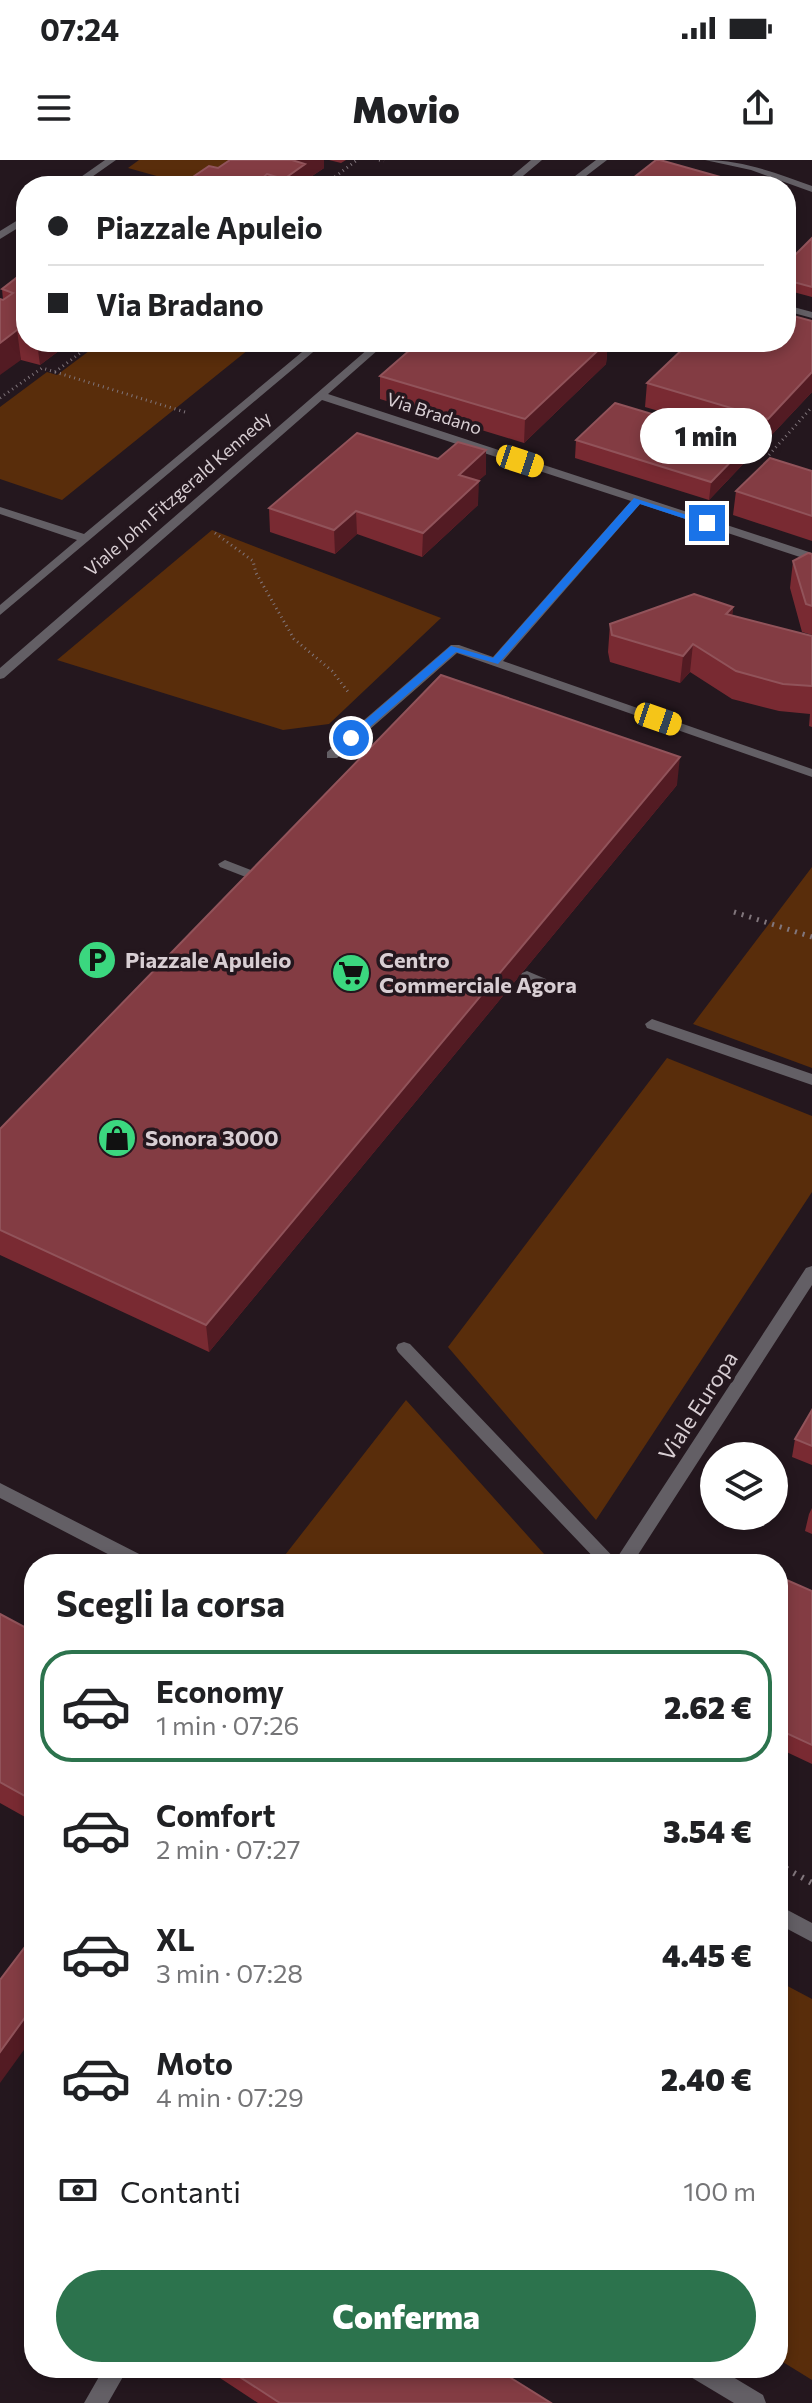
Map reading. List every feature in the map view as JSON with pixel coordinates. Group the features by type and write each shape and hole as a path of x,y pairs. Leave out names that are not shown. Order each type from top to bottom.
{"street":[{"path":"88,176 111,160"},
{"path":"517,176 537,160"},
{"path":"580,176 602,160"},
{"path":"710,160 753,168 775,176"},
{"path":"741,160 753,168"},
{"name":"Viale John Fitzgerald Kennedy","path":"0,611 308,352"},
{"name":"Viale John Fitzgerald Kennedy","path":"0,675 370,352"},
{"name":"Via Bradano","path":"319,395 812,557"},
{"path":"495,662 638,500"},
{"path":"0,510 86,539"},
{"path":"332,755 455,648 812,773"},
{"path":"225,864 264,880"},
{"path":"527,976 555,988"},
{"path":"652,1024 812,1080"},
{"name":"Viale Europa","path":"629,1554 812,1272"},
{"path":"404,1348 601,1554"},
{"path":"0,1490 124,1554"},
{"path":"788,1920 812,1933"},
{"path":"95,2403 111,2378"},
{"path":"714,2378 755,2403"}],"path":[{"path":"336,176 357,160"},
{"path":"55,372 82,352"},
{"path":"0,398 42,368 197,416"},
{"path":"769,455 812,407"},
{"path":"210,531 221,534 253,561 256,573 294,639 332,671 370,722"},
{"path":"734,912 812,937"},
{"path":"788,1870 812,1883"}],"shaded area":[{"path":"139,160 241,160 219,176 157,176 128,168"},
{"path":"88,352 246,352 62,500 0,479 0,407 47,372 57,375"},
{"path":"212,530 441,618 329,724 283,730 57,660"},
{"path":"812,867 812,1068 693,1024"},
{"path":"667,1058 812,1116 812,1192 596,1520 448,1347"},
{"path":"406,1400 544,1554 286,1554"},
{"path":"788,1986 812,1999 812,2380 788,2365"}],"building":[{"path":"230,160 292,160 305,164 288,176 194,176 209,166 218,168"},
{"path":"660,160 717,176 636,176"},
{"path":"812,238 812,287 796,283 796,254"},
{"path":"16,278 16,331 0,343 0,299 13,293 2,289"},
{"path":"796,317 812,321 812,372 768,419 647,383 680,352 796,352"},
{"path":"408,352 596,352 525,419 380,376"},
{"path":"615,403 749,443 711,482 576,440"},
{"path":"357,433 438,459 458,442 486,450 459,475 479,481 423,533 356,511 334,530 269,508"},
{"path":"770,458 812,471 812,516 736,491"},
{"path":"812,554 812,606 806,604 793,561"},
{"path":"694,594 733,607 726,614 812,636 812,686 783,684 736,671 693,644 683,656 612,635 610,624"},
{"name":"Centro Commerciale Agora","path":"441,675 680,757 206,1325 0,1230 0,1129"},
{"path":"812,1410 812,1446 795,1439"},
{"path":"788,1581 812,1591 812,1745 788,1734"},
{"path":"0,1614 24,1627 24,1795 0,1782"},
{"path":"24,1948 24,2019 0,2052 0,1980"},
{"path":"241,2378 511,2378 551,2403 280,2403"}],"place":[{"name":"Piazzale Apuleio","path":"97,960"},
{"name":"Centro Commerciale Agora","path":"351,973"},
{"name":"Sonora 3000","path":"117,1138"}],"route":[{"path":"351,738 455,648 495,662 638,500 707,523"}]}
